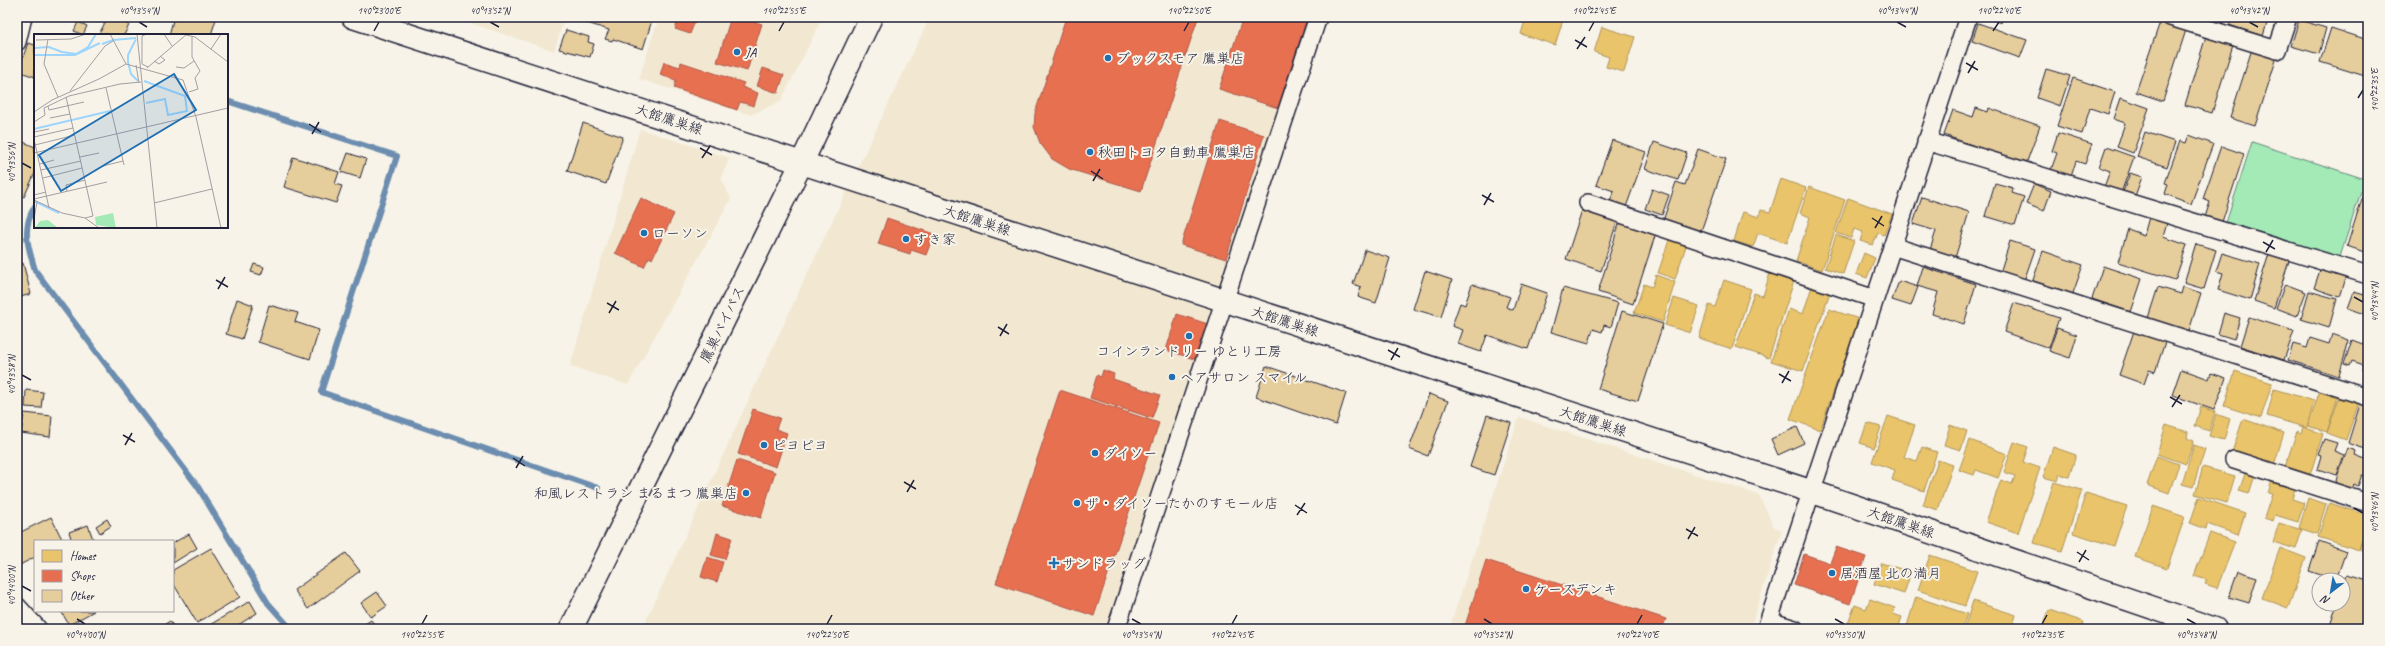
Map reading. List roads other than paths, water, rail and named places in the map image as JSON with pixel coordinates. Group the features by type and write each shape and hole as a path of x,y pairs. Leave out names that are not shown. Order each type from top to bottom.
{"main road":[{"name":"大館鷹巣線","path":"353,17 1810,491 2215,629"},
{"name":"鷹巣バイパス","path":"571,629 802,162 871,17"}],"street":[{"path":"1116,629 1226,302 1318,17"},
{"path":"1795,629 1768,625 1810,491 1968,17"},
{"path":"2170,17 2277,50 2288,17"},
{"path":"1926,141 2368,275"},
{"path":"1588,203 1875,298"},
{"path":"1892,246 2368,397"},
{"path":"2234,460 2368,503"},
{"path":"17,606 38,629"}],"waterway":[{"path":"228,101 397,156 321,392 598,488"},
{"path":"34,208 28,222 27,238 35,270 198,487 268,603 291,629"}],"place":[{"name":"JA","path":"737,52"},
{"name":"ブックスモア 鷹巣店","path":"1108,58"},
{"name":"秋田トヨタ自動車 鷹巣店","path":"1090,152"},
{"name":"ローソン","path":"644,233"},
{"name":"すき家","path":"906,239"},
{"name":"コインランドリー ゆとり工房","path":"1189,336"},
{"name":"ヘアサロン スマイル","path":"1172,377"},
{"name":"ピヨピヨ","path":"764,445"},
{"name":"ダイソー","path":"1095,453"},
{"name":"和風レストラン まるまつ 鷹巣店","path":"746,493"},
{"name":"ザ・ダイソーたかのすモール店","path":"1077,503"},
{"name":"サンドラッグ","path":"1054,563"},
{"name":"居酒屋 北の満月","path":"1832,573"},
{"name":"ケーズデンキ","path":"1526,589"}]}
